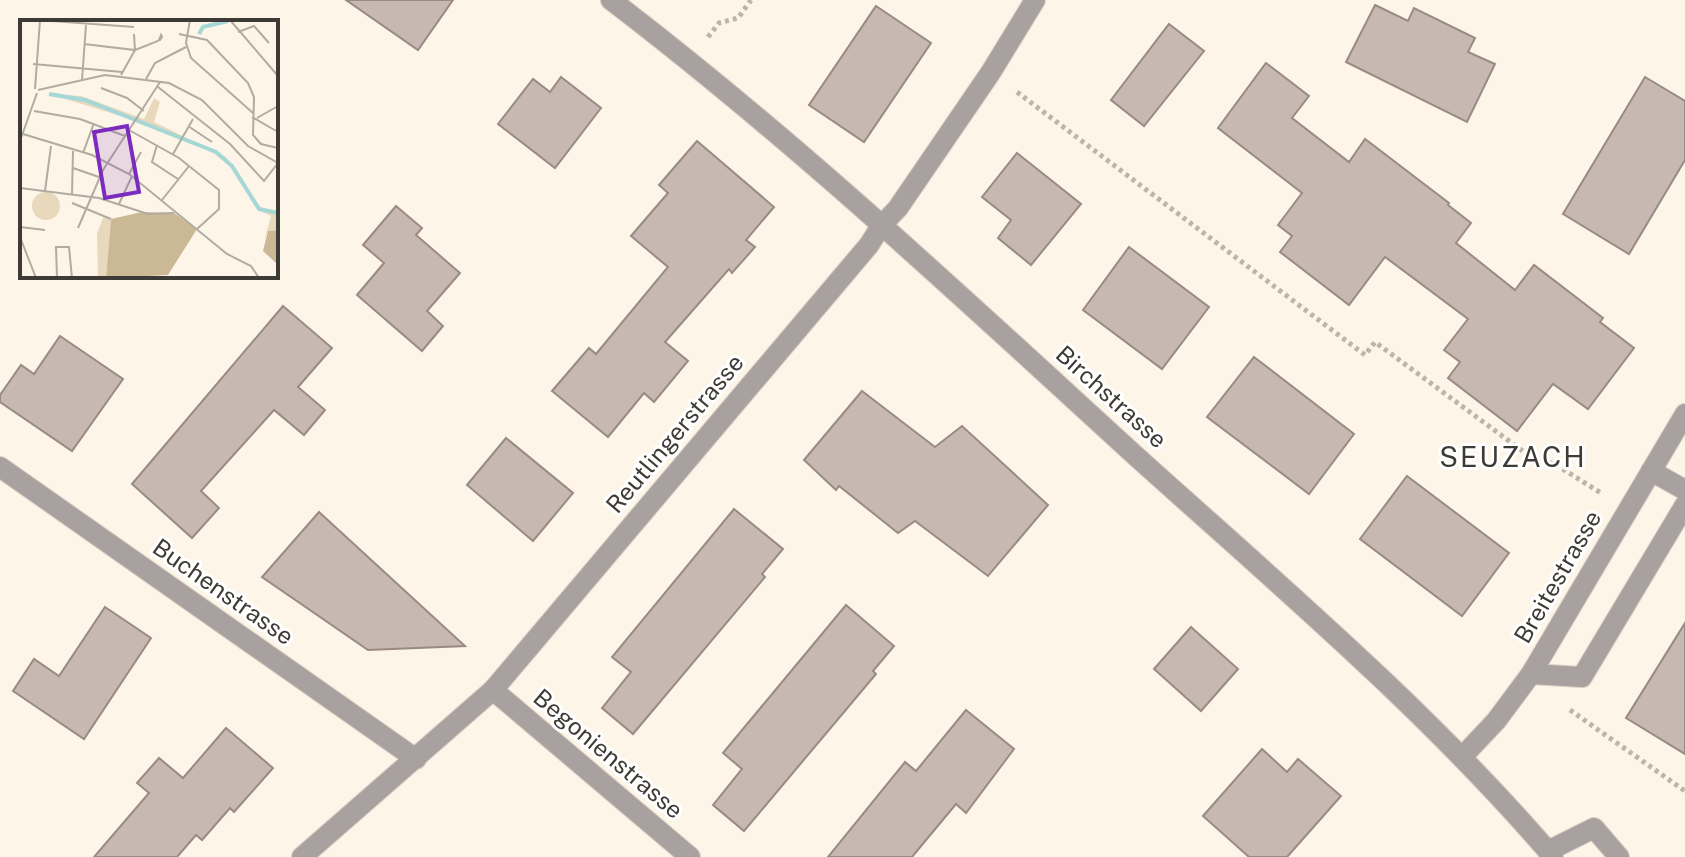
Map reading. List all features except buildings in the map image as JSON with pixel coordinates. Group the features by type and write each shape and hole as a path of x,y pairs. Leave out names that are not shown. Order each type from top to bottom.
{"street":[{"name":"Birchstrasse","path":"611,0 690,60 881,226 1326,629 1462,757 1551,854"},
{"name":"Reutlingerstrasse","path":"302,857 493,690 898,208 991,72 1035,0"},
{"name":"Breitestrasse","path":"1462,757 1501,715 1531,674 1685,414"},
{"name":"Buchenstrasse","path":"0,467 416,759"},
{"path":"1651,471 1685,490"},
{"path":"1531,674 1582,677 1685,505"},
{"name":"Begonienstrasse","path":"493,690 690,857"},
{"path":"1551,854 1594,828 1619,857"}],"path":[{"path":"690,60 719,23 738,18 751,0"},
{"path":"991,72 1365,355 1375,342 1524,452 1558,466 1628,509"},
{"path":"1582,677 1565,707 1685,791"}],"district":[{"name":"SEUZACH","path":"1513,457"}]}
